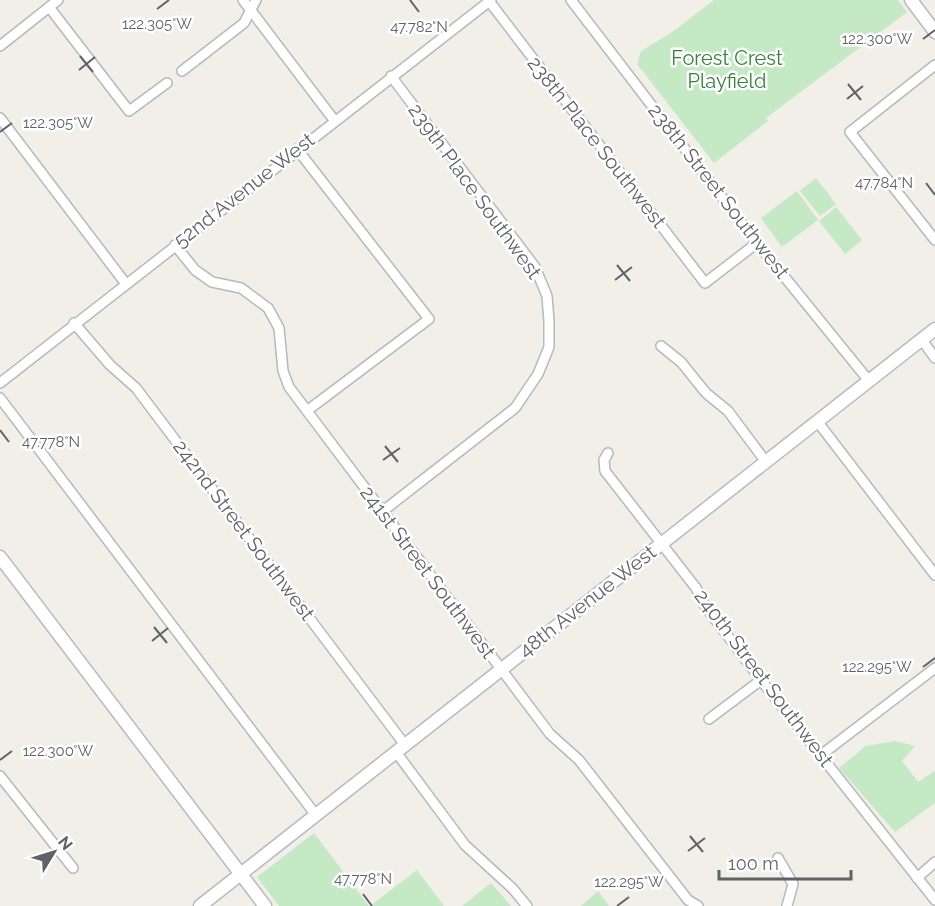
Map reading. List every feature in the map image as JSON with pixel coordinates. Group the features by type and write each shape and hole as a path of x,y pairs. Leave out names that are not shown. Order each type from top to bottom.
{"main road":[{"path":"912,0 935,32"},
{"name":"48th Avenue West","path":"200,906 935,329"},
{"path":"0,557 265,906"}],"street":[{"path":"0,46 58,0"},
{"path":"243,0 334,120"},
{"path":"182,71 244,23 256,0"},
{"name":"238th Street Southwest","path":"571,0 757,243 869,381"},
{"name":"238th Place Southwest","path":"490,1 705,283 757,243"},
{"name":"52nd Avenue West","path":"0,383 334,120 490,1"},
{"path":"49,7 129,111 166,83"},
{"path":"935,65 850,132 935,240"},
{"name":"239th Place Southwest","path":"383,511 515,408 538,374 549,347 547,296 534,267 392,76"},
{"path":"0,118 126,284"},
{"path":"297,149 429,320 308,410"},
{"name":"241st Street Southwest","path":"175,245 195,270 203,276 212,282 240,288 268,308 279,328 283,371 289,387 550,734 579,760 688,900 698,906"},
{"name":"242nd Street Southwest","path":"74,323 110,365 136,388 400,748 465,845 513,889 527,906"},
{"path":"922,340 935,358"},
{"path":"661,346 681,362 706,393 728,411 766,462"},
{"path":"0,398 315,814"},
{"path":"817,421 935,575"},
{"name":"240th Street Southwest","path":"608,453 604,460 605,471 696,588 705,606 760,680 935,900"},
{"path":"821,754 935,668"},
{"path":"709,719 760,680"},
{"path":"0,776 73,868"},
{"path":"778,858 793,884 788,906"},
{"path":"916,878 935,862"}],"green space":[{"name":"Forest Crest Playfield","path":"714,0 898,0 907,12 766,118 768,121 714,163 637,64 641,51 671,33"},
{"path":"816,178 836,204 820,216 800,191"},
{"path":"797,191 818,220 782,247 761,218"},
{"path":"836,207 862,240 845,254 819,221"},
{"path":"895,741 915,746 902,761 918,782 935,771 935,803 895,832 839,768 866,746"},
{"path":"314,833 369,906 279,906 257,877"},
{"path":"417,870 444,906 370,906"},
{"path":"491,883 511,906 462,906"},
{"path":"598,891 609,906 581,906"}]}
